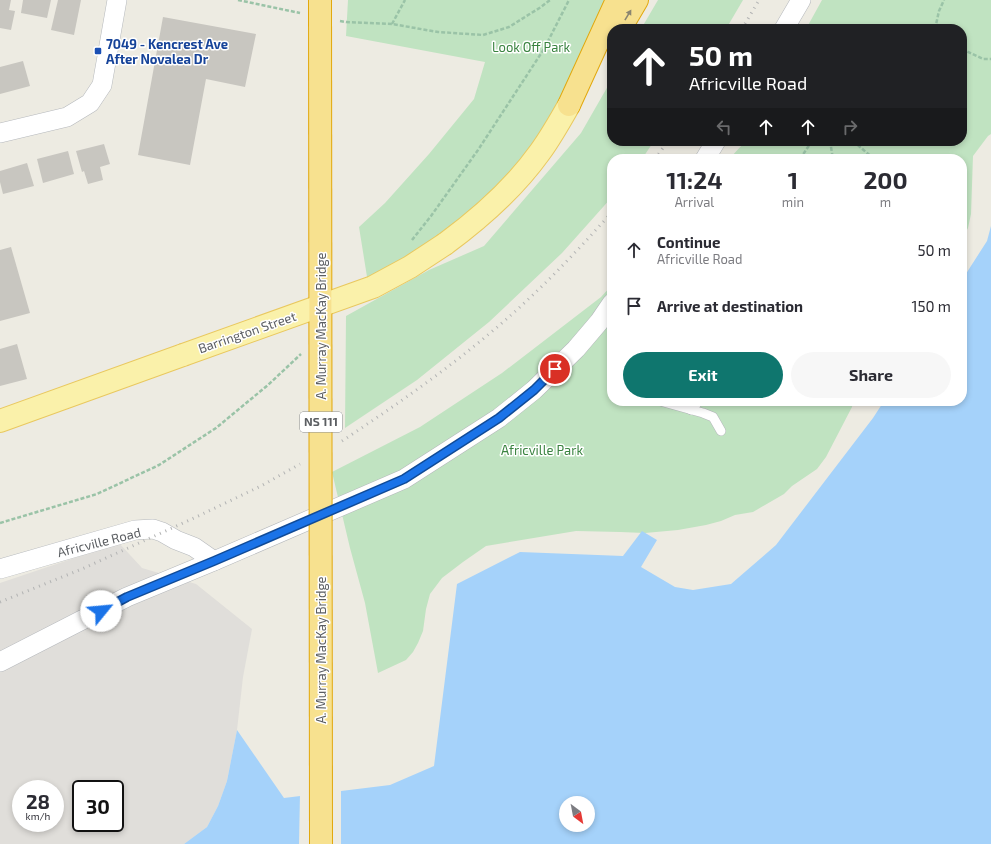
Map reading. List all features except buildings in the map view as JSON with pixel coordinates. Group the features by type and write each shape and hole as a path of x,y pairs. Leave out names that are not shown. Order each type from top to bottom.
{"highway":[{"path":"569,105 617,0"},
{"path":"623,24 637,0"},
{"name":"A. Murray MacKay Bridge","path":"314,7 321,844"},
{"path":"569,105 607,48"}],"main road":[{"name":"Barrington Street","path":"0,421 373,287 410,267 445,244 478,218 499,198 527,169 549,139 569,105"}],"street":[{"path":"0,133 67,117 90,103 102,85 118,0"},
{"path":"787,24 801,0"},
{"path":"0,662 127,597 404,479 499,418 534,390 576,349 607,310"},
{"name":"Africville Road","path":"0,569 135,530 153,529 194,547 214,561"}],"lane":[{"path":"677,406 713,417 721,431"},
{"path":"691,410 695,406"}],"path":[{"path":"238,0 314,7"},
{"path":"392,24 405,0"},
{"path":"338,21 392,24 438,32 483,35 510,27 542,7 550,0"},
{"path":"408,246 478,150 544,49 569,0"},
{"path":"936,24 939,11 944,0"},
{"path":"967,52 983,59 991,58"},
{"path":"859,146 868,154"},
{"path":"0,523 97,494 159,465 216,428 268,385 303,352"}],"shaded area":[{"path":"119,543 142,568 196,584 252,629 243,677 237,730 227,781 218,806 207,827 184,844 0,844 0,583"}],"green space":[{"name":"Look Off Park","path":"348,0 608,0 538,141 477,216 368,283 359,227 385,203 429,154 474,99 485,62 346,36"},
{"path":"658,0 743,0 729,24 644,24"},
{"path":"822,0 991,0 991,134 973,156 971,214 967,230 967,154 734,154 741,146 967,146 967,24 809,24"},
{"path":"607,88 607,146 651,146 645,154 607,154 607,203 562,253 489,322 417,380 345,428 346,316 429,270 484,246 581,133"},
{"name":"Africville Park","path":"607,290 607,406 852,406 826,457 817,469 792,486 784,494 753,512 735,515 706,525 678,530 645,533 576,531 486,546 442,578 430,594 423,631 413,652 406,660 378,673 365,603 332,472 420,427 502,373 601,297"}],"water":[{"path":"991,226 991,844 184,844 207,827 218,806 227,781 237,730 284,798 390,785 434,766 457,584 520,552 623,556 642,531 657,540 641,567 675,587 693,590 731,584 776,545 881,406 967,406 967,272 987,241"}],"pier":[{"path":"341,789 341,844 299,844 300,794"}],"railway":[{"path":"745,24 759,0"},
{"path":"659,154 664,146"},
{"path":"342,441 418,389 491,332 547,282 607,217"},
{"path":"0,602 82,569 194,518 261,486 300,464"}],"place":[{"name":"7049 - Kencrest Ave After Novalea Dr","path":"98,51"}],"route":[{"path":"101,611 127,597 404,479 499,418 534,390 555,369"}]}
